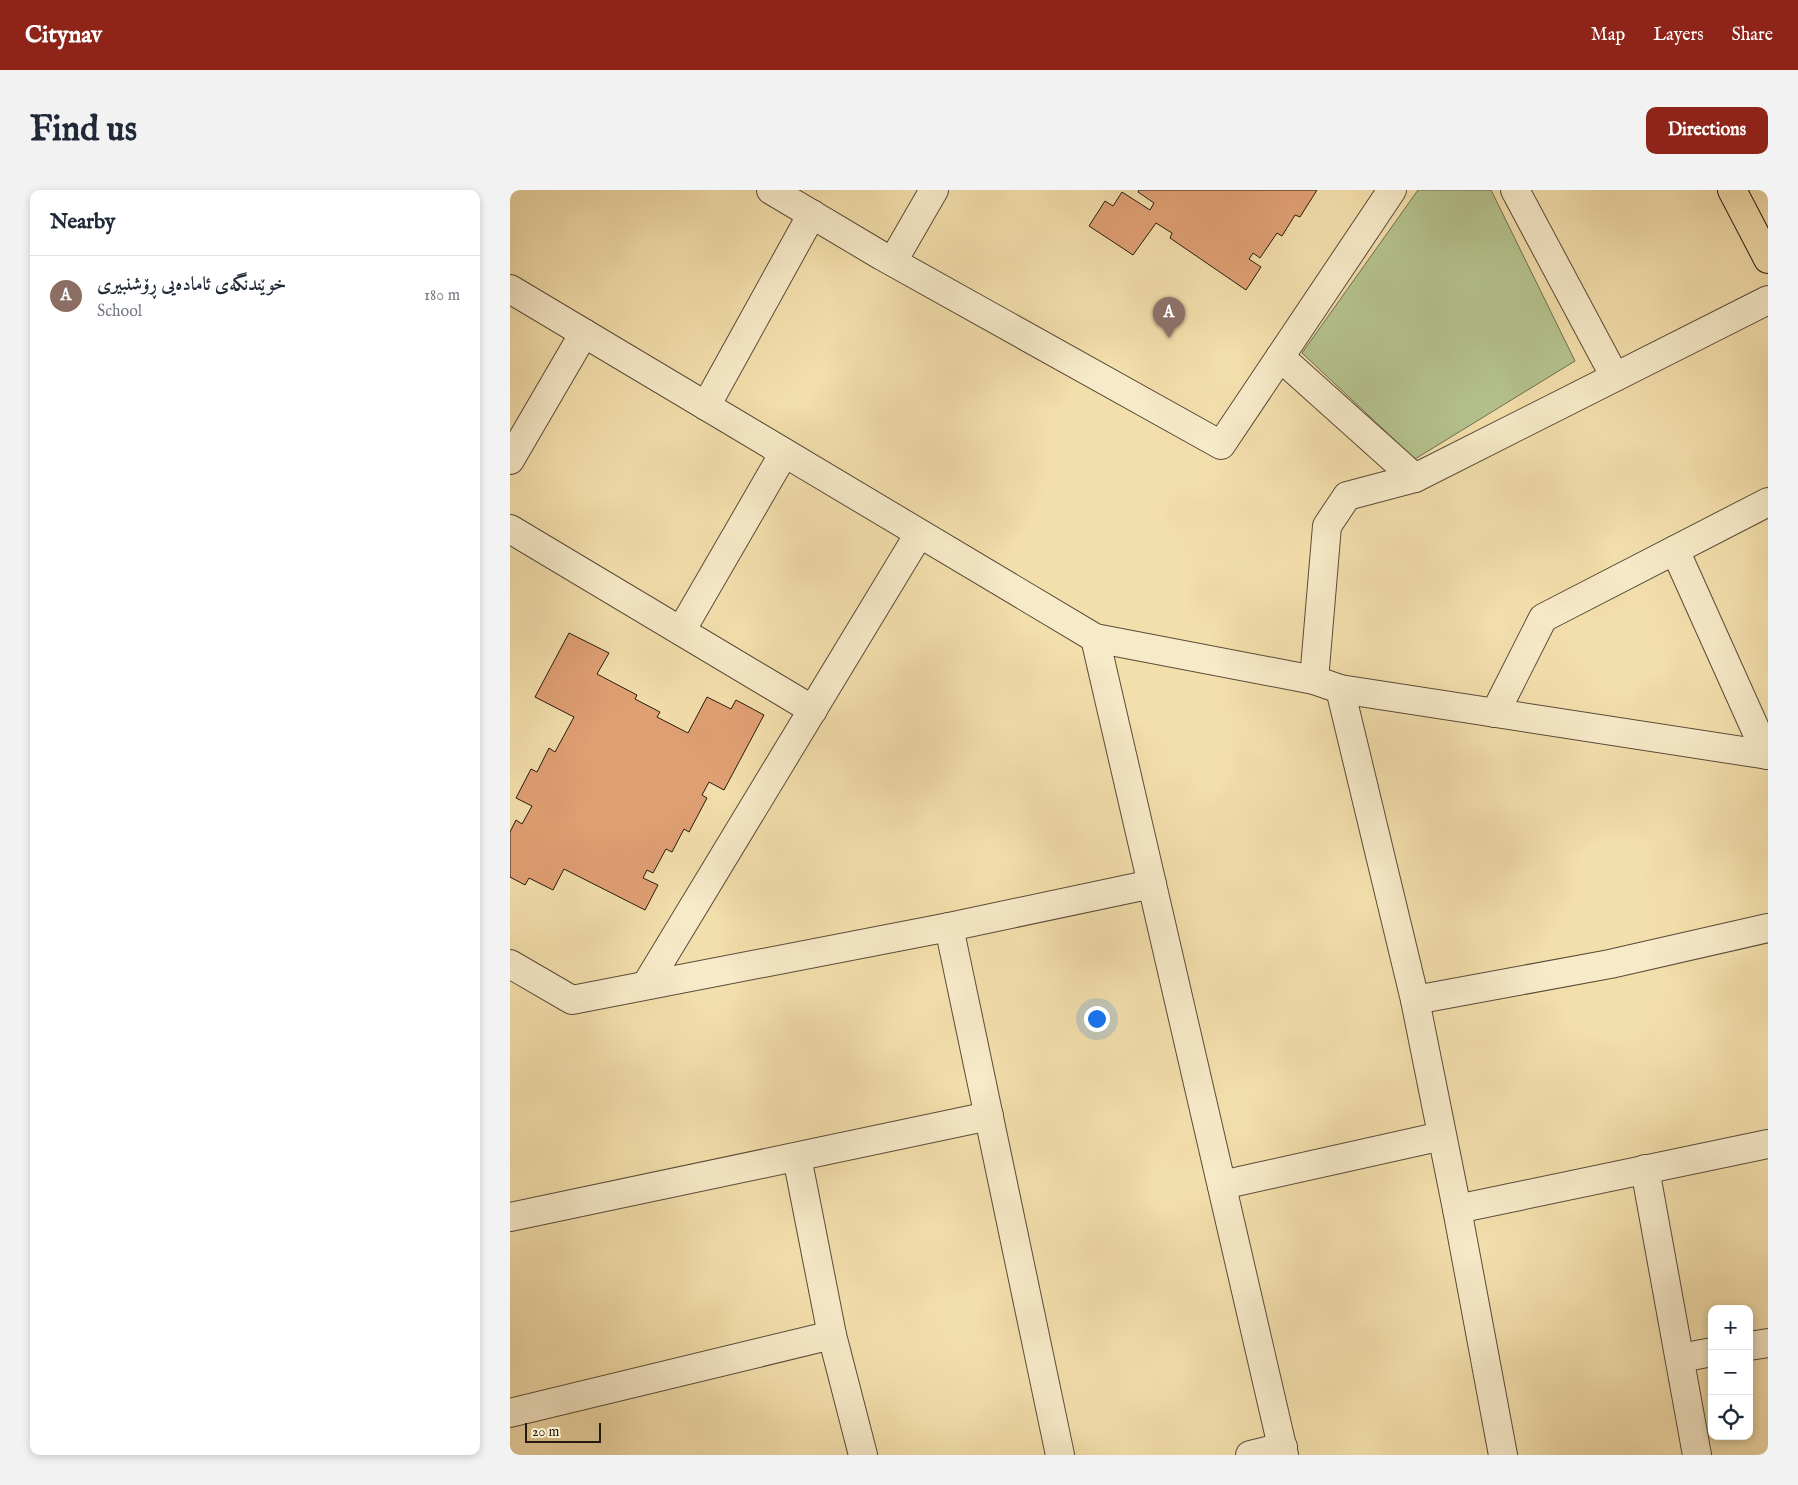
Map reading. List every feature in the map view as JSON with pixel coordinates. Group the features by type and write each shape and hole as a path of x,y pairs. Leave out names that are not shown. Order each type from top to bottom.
{"main road":[{"path":"1732,190 1768,259"}],"street":[{"path":"772,190 893,261 1221,446 1392,190"},
{"path":"893,261 934,190"},
{"path":"1515,190 1615,377"},
{"path":"706,406 812,214"},
{"path":"510,288 1095,638 1314,680 1340,689 1767,755"},
{"path":"1314,680 1327,526 1347,496 1415,478 1768,300"},
{"path":"510,460 584,333"},
{"path":"1280,357 1415,478"},
{"path":"681,631 784,453"},
{"path":"1494,714 1543,618 1768,502"},
{"path":"510,530 813,710"},
{"path":"646,985 919,534"},
{"path":"1675,550 1767,755"},
{"path":"1095,638 1283,1451 1250,1455"},
{"path":"1340,689 1415,1000 1457,1209 1502,1455"},
{"path":"510,964 572,1000 949,927 1152,884"},
{"path":"949,927 1060,1455"},
{"path":"1415,1000 1610,964 1768,928"},
{"path":"510,1198 522,1214 989,1116"},
{"path":"1222,1186 1442,1136"},
{"path":"1457,1209 1768,1144"},
{"path":"797,1156 832,1335 863,1455"},
{"path":"1645,1170 1681,1358 1697,1455"},
{"path":"510,1413 832,1335"},
{"path":"1753,1345 1768,1343"},
{"path":"1681,1358 1708,1353"}],"green space":[{"path":"1418,190 1491,190 1575,361 1415,459 1302,353"}],"building":[{"path":"1139,190 1317,190 1300,217 1295,215 1282,236 1277,233 1260,258 1253,253 1249,259 1261,267 1246,290 1170,238 1172,233 1156,223 1133,255 1089,226 1105,201 1113,206 1122,192 1150,210 1154,203 1138,192"},
{"path":"569,633 609,653 597,674 637,695 635,699 660,712 657,717 688,733 707,697 731,709 736,700 764,715 724,790 709,782 702,795 707,798 689,832 684,829 672,852 666,849 653,873 647,870 643,878 658,885 645,910 564,869 553,890 529,878 525,885 510,877 510,832 516,820 522,824 532,806 516,798 531,769 537,772 549,748 555,752 574,717 535,697"}],"place":[{"name":"خوێندنگەی ئامادەیی ڕۆشنبیری","path":"1169,338"}]}
